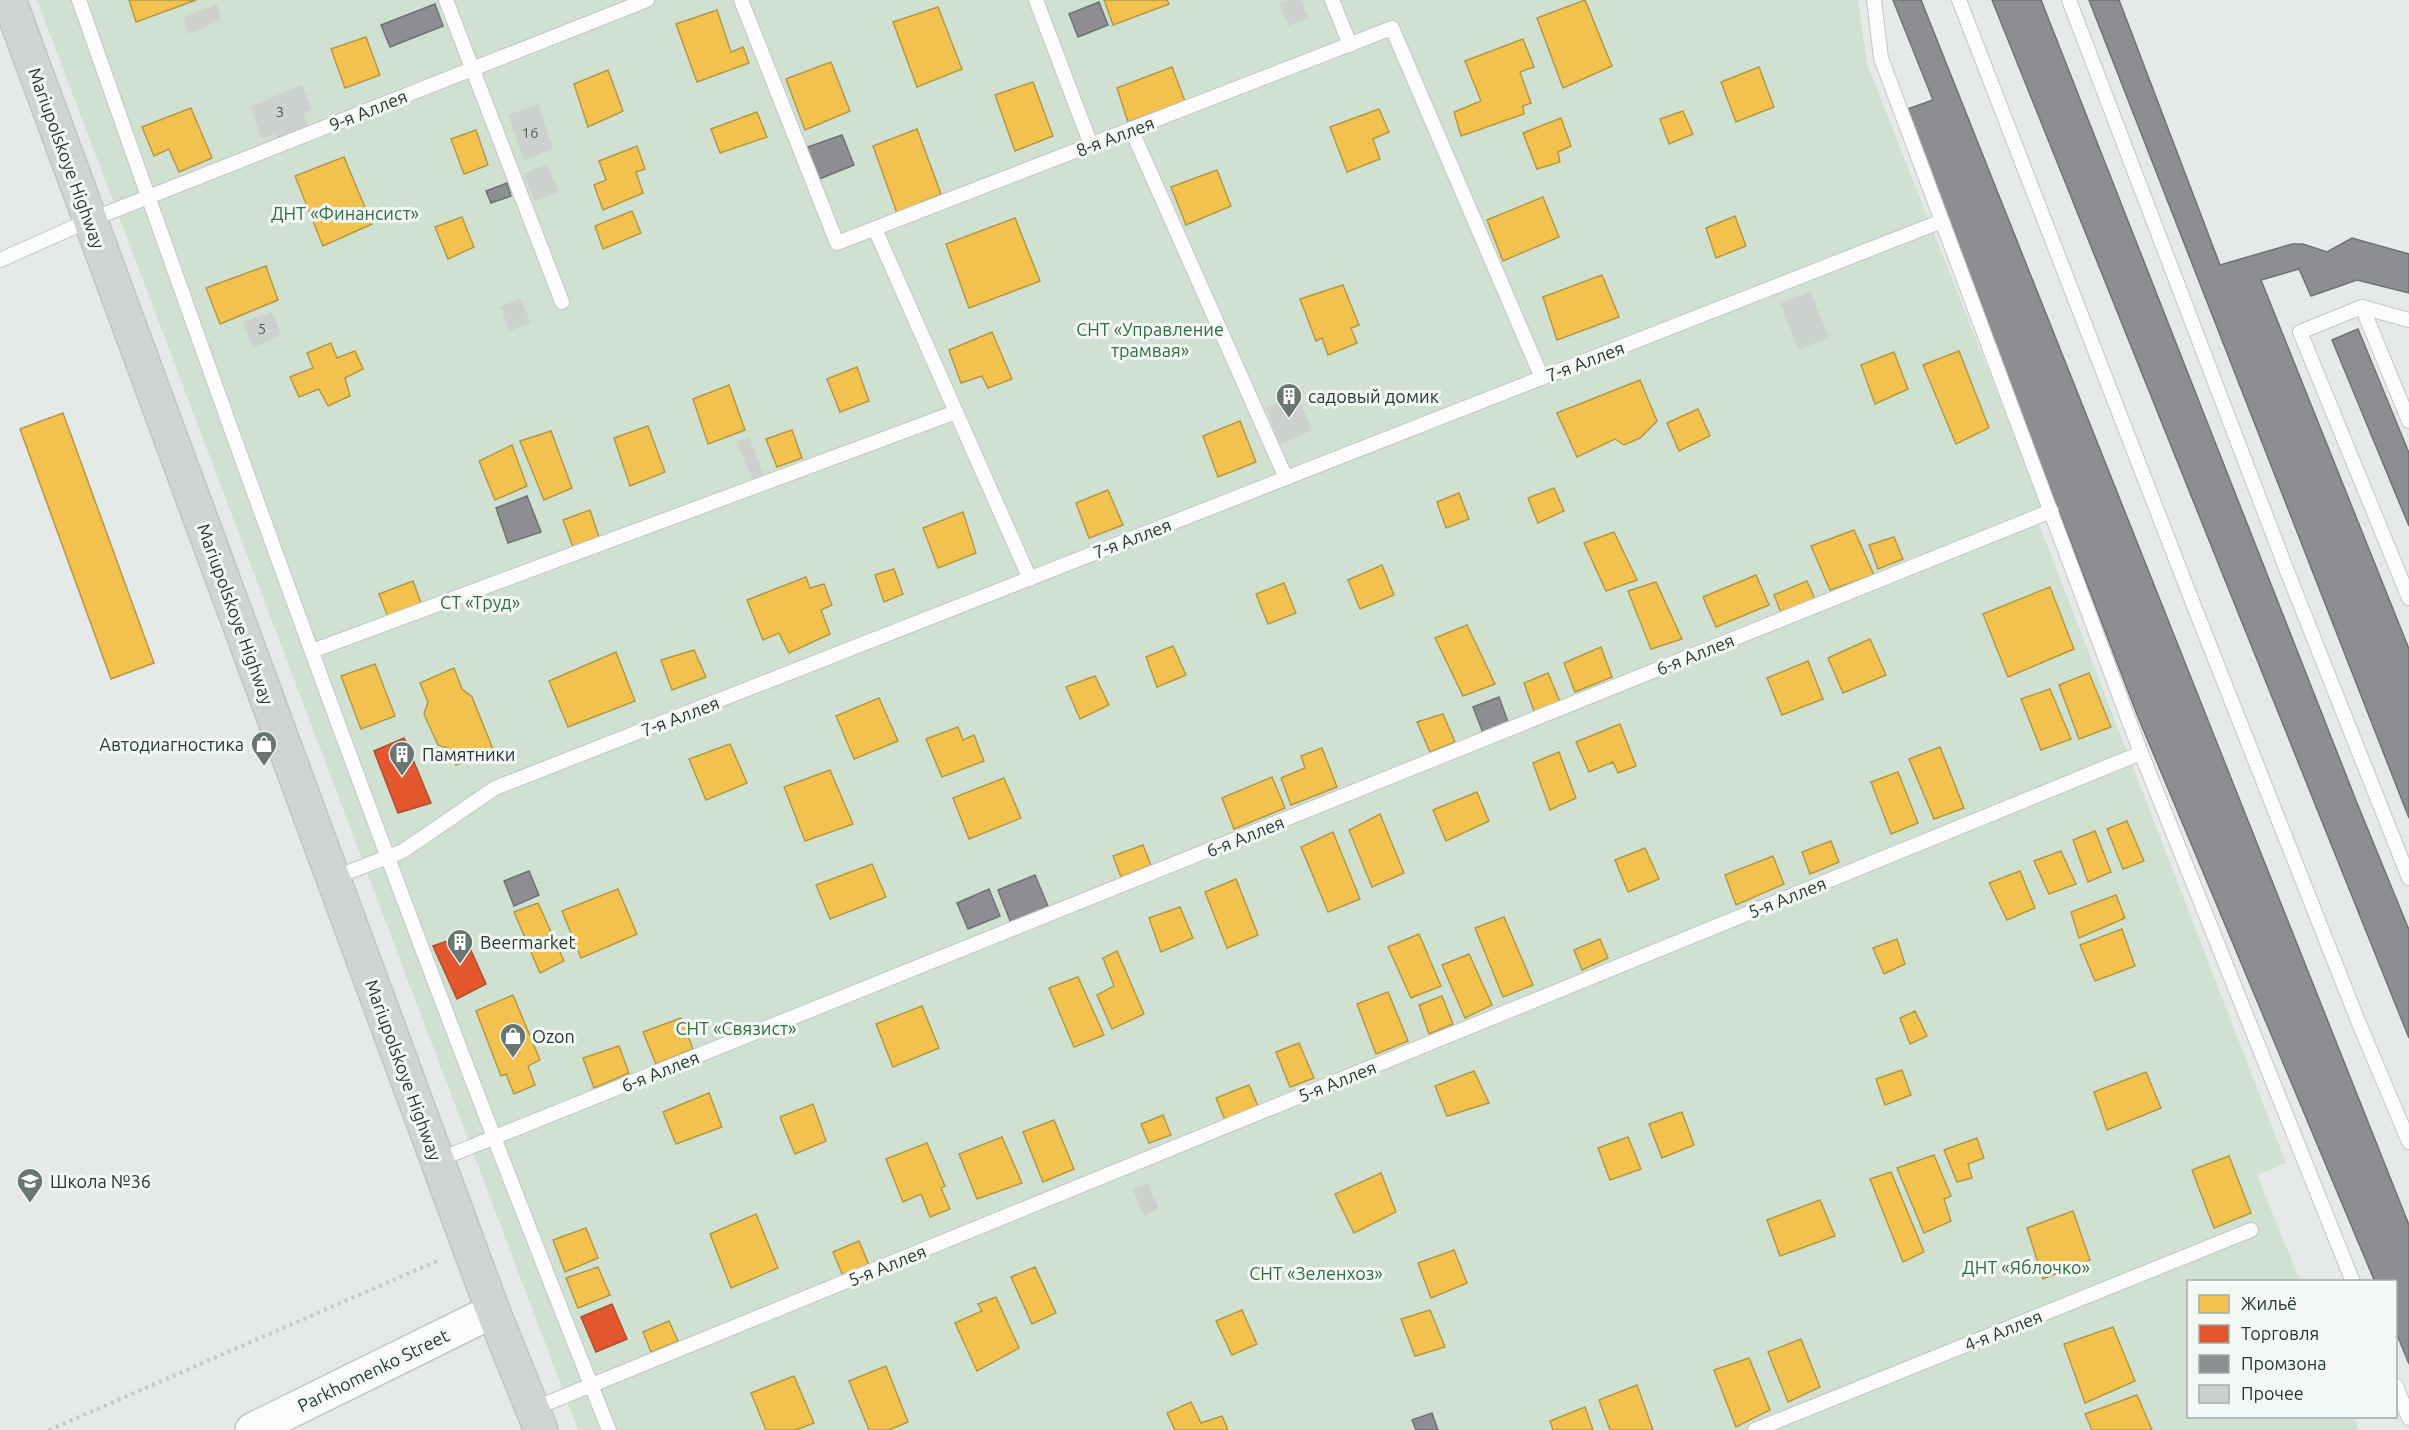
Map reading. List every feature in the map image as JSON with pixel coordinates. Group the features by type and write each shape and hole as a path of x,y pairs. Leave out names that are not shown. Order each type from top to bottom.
{"main road":[{"name":"Mariupolskoye Highway","path":"9,0 493,1311 537,1420"}],"street":[{"name":"Parkhomenko Street","path":"252,1430 493,1311"}],"lane":[{"path":"80,0 148,197 386,857 609,1430"},
{"path":"446,0 562,302"},
{"name":"9-я Аллея","path":"0,260 90,220 647,0"},
{"name":"8-я Аллея","path":"741,0 837,243 1392,28 1542,378"},
{"path":"1036,0 1091,145"},
{"path":"1332,0 1350,45"},
{"path":"1874,0 1881,58 2141,753 2353,1280"},
{"path":"1959,0 2207,639 2354,1010 2409,1142"},
{"path":"2069,0 2286,571 2409,878"},
{"path":"1131,129 1286,478"},
{"name":"7-я Аллея","path":"333,878 403,851 495,788 1942,220"},
{"path":"875,229 1030,579"},
{"path":"2362,307 2409,421"},
{"path":"2409,320 2362,307 2300,332 2409,598"},
{"path":"312,651 956,412"},
{"name":"6-я Аллея","path":"438,1160 2052,511"},
{"name":"5-я Аллея","path":"537,1420 591,1385 2141,753"},
{"name":"4-я Аллея","path":"1755,1430 2251,1230"},
{"path":"2397,1388 2409,1418"}],"path":[{"path":"49,1430 437,1262"}],"green space":[{"path":"37,0 1858,0 1867,64 2048,521 2039,524 2286,1163 2257,1175 2300,1280 2187,1280 2187,1418 2354,1418 2359,1430 578,1430"}],"building: Жильё":[{"path":"129,0 196,0 136,22"},
{"path":"1104,0 1167,0 1169,4 1113,25"},
{"path":"1585,0 1612,66 1563,88 1537,18"},
{"path":"938,7 962,69 917,87 893,22"},
{"path":"717,10 731,52 743,47 749,63 697,82 676,24"},
{"path":"366,37 380,75 345,88 331,49"},
{"path":"1523,39 1534,67 1520,72 1531,103 1523,106 1524,114 1461,136 1454,112 1481,101 1465,61"},
{"path":"831,62 850,111 805,130 786,79"},
{"path":"1172,67 1185,101 1128,122 1117,88"},
{"path":"1759,67 1774,107 1736,122 1721,82"},
{"path":"608,70 623,111 588,127 574,84"},
{"path":"1033,82 1053,136 1015,151 995,95"},
{"path":"191,108 212,158 179,172 169,149 154,156 142,127"},
{"path":"1379,109 1389,132 1373,139 1380,159 1347,172 1330,127"},
{"path":"1683,111 1693,134 1669,144 1660,119"},
{"path":"757,112 767,137 720,153 711,129"},
{"path":"1561,118 1571,146 1558,152 1560,162 1537,169 1523,133"},
{"path":"917,129 941,194 897,213 873,146"},
{"path":"476,130 488,165 464,174 451,139"},
{"path":"637,146 645,169 636,172 643,193 603,210 594,185 606,180 599,161"},
{"path":"344,157 372,224 323,246 295,176"},
{"path":"1217,170 1231,206 1186,225 1171,187"},
{"path":"1543,197 1559,237 1503,261 1487,220"},
{"path":"632,211 641,233 603,249 595,226"},
{"path":"1735,216 1746,246 1716,258 1706,228"},
{"path":"462,217 474,247 448,259 435,227"},
{"path":"1015,218 1040,281 969,308 946,244"},
{"path":"266,266 278,300 220,324 206,288"},
{"path":"1602,275 1619,317 1557,340 1543,297"},
{"path":"1343,285 1359,325 1351,328 1357,343 1328,355 1322,338 1316,341 1300,299"},
{"path":"992,332 1012,379 988,388 982,376 961,383 949,350"},
{"path":"331,343 337,358 355,351 363,369 345,378 350,396 328,406 319,389 299,397 290,377 313,368 307,353"},
{"path":"1959,351 1989,428 1956,444 1923,365"},
{"path":"1894,352 1908,389 1875,404 1861,365"},
{"path":"857,367 869,401 840,412 827,379"},
{"path":"1640,380 1657,421 1640,438 1624,445 1615,439 1577,457 1557,413"},
{"path":"729,385 745,430 708,444 693,399"},
{"path":"1698,409 1710,436 1679,451 1667,423"},
{"path":"63,413 154,663 111,679 20,429"},
{"path":"1240,421 1256,462 1218,477 1203,436"},
{"path":"648,426 665,472 630,486 614,438"},
{"path":"792,430 802,458 777,467 766,439"},
{"path":"551,431 572,488 544,500 520,441"},
{"path":"512,445 527,486 495,500 479,461"},
{"path":"1554,488 1564,511 1538,523 1528,498"},
{"path":"1108,490 1123,525 1089,538 1076,503"},
{"path":"1459,493 1469,519 1446,528 1437,502"},
{"path":"590,510 599,537 573,547 563,520"},
{"path":"963,512 976,553 938,568 923,528"},
{"path":"1854,530 1874,575 1830,590 1811,546"},
{"path":"1614,532 1637,580 1606,591 1584,543"},
{"path":"1894,537 1903,559 1878,569 1869,545"},
{"path":"1382,565 1394,595 1360,609 1348,580"},
{"path":"894,569 903,594 884,602 875,575"},
{"path":"1756,575 1769,605 1716,627 1703,597"},
{"path":"806,577 810,588 824,584 832,605 821,610 830,634 789,653 779,633 763,640 747,600"},
{"path":"413,581 421,603 388,617 379,594"},
{"path":"1807,581 1815,599 1781,613 1774,595"},
{"path":"1656,582 1682,639 1651,649 1628,591"},
{"path":"1284,583 1296,613 1268,624 1256,594"},
{"path":"2050,587 2074,649 2008,677 1983,614"},
{"path":"1467,625 1495,684 1463,696 1435,638"},
{"path":"1870,639 1886,675 1843,693 1828,658"},
{"path":"1173,646 1186,675 1157,687 1146,657"},
{"path":"1601,647 1612,677 1575,692 1564,663"},
{"path":"694,650 706,677 672,690 661,660"},
{"path":"616,652 635,701 568,727 549,681"},
{"path":"1808,661 1823,699 1782,715 1767,678"},
{"path":"375,664 395,716 361,729 341,676"},
{"path":"454,668 462,689 472,697 493,749 456,765 448,748 438,745 424,714 428,702 420,683"},
{"path":"1548,673 1560,702 1535,714 1524,683"},
{"path":"2089,673 2111,727 2079,739 2059,685"},
{"path":"1095,676 1109,705 1080,719 1066,687"},
{"path":"2050,689 2071,739 2041,750 2021,699"},
{"path":"879,698 898,741 854,759 836,716"},
{"path":"1443,714 1455,742 1430,752 1417,722"},
{"path":"1620,724 1636,766 1618,773 1613,762 1589,772 1576,742"},
{"path":"958,727 963,740 974,735 984,761 942,777 926,739"},
{"path":"730,744 747,783 706,800 689,759"},
{"path":"1940,747 1964,808 1934,819 1909,759"},
{"path":"1322,748 1337,787 1291,805 1281,778 1305,768 1301,756"},
{"path":"1559,752 1576,798 1550,810 1533,763"},
{"path":"830,770 853,824 805,841 784,787"},
{"path":"1898,772 1918,823 1891,834 1871,782"},
{"path":"1272,777 1285,808 1234,829 1222,798"},
{"path":"1004,778 1021,818 969,839 953,798"},
{"path":"1477,792 1489,821 1446,841 1433,810"},
{"path":"1380,814 1404,873 1372,887 1349,830"},
{"path":"2127,821 2144,861 2123,869 2107,829"},
{"path":"2095,831 2111,872 2088,882 2073,840"},
{"path":"1333,832 1360,899 1328,912 1301,847"},
{"path":"1831,841 1839,862 1810,874 1802,852"},
{"path":"1143,845 1151,865 1121,877 1113,856"},
{"path":"1645,848 1659,879 1628,892 1615,860"},
{"path":"2061,851 2076,884 2049,894 2034,861"},
{"path":"1773,856 1784,884 1736,905 1725,875"},
{"path":"872,864 886,897 830,919 816,885"},
{"path":"2020,871 2035,908 2007,920 1989,883"},
{"path":"1236,879 1258,935 1227,948 1205,892"},
{"path":"618,889 637,934 581,958 562,911"},
{"path":"2116,895 2125,918 2079,938 2071,912"},
{"path":"538,903 564,961 540,973 514,912"},
{"path":"1180,907 1193,938 1161,952 1149,918"},
{"path":"1504,917 1533,985 1503,997 1475,928"},
{"path":"2122,929 2135,966 2095,981 2080,945"},
{"path":"1419,934 1441,986 1411,998 1388,947"},
{"path":"1600,939 1608,958 1582,970 1574,950"},
{"path":"1897,939 1905,964 1884,974 1873,948"},
{"path":"1117,951 1144,1014 1112,1029 1097,995 1114,986 1103,958"},
{"path":"1469,954 1492,1005 1465,1018 1442,965"},
{"path":"1078,977 1104,1035 1074,1047 1049,988"},
{"path":"1388,992 1408,1041 1376,1054 1357,1004"},
{"path":"513,995 540,1060 528,1066 535,1085 514,1094 506,1074 501,1076 476,1011"},
{"path":"1442,996 1453,1024 1429,1034 1419,1005"},
{"path":"922,1006 939,1048 893,1067 876,1024"},
{"path":"1915,1011 1927,1036 1910,1044 1900,1018"},
{"path":"681,1018 693,1049 656,1064 643,1032"},
{"path":"1299,1043 1314,1078 1290,1087 1276,1052"},
{"path":"619,1046 629,1073 594,1088 583,1058"},
{"path":"1902,1070 1911,1095 1885,1105 1876,1079"},
{"path":"1474,1071 1489,1103 1447,1116 1435,1086"},
{"path":"2146,1072 2161,1108 2107,1130 2094,1092"},
{"path":"1249,1085 1258,1106 1225,1120 1216,1098"},
{"path":"709,1093 722,1127 676,1144 663,1112"},
{"path":"813,1104 826,1141 795,1154 780,1117"},
{"path":"1682,1112 1694,1145 1662,1158 1649,1124"},
{"path":"1163,1115 1171,1135 1149,1143 1141,1124"},
{"path":"1054,1120 1074,1169 1043,1182 1023,1132"},
{"path":"1002,1137 1022,1183 977,1199 959,1154"},
{"path":"1628,1137 1641,1169 1610,1180 1598,1148"},
{"path":"1977,1138 1984,1158 1968,1164 1972,1178 1957,1182 1944,1150"},
{"path":"927,1143 945,1186 941,1188 950,1209 930,1217 921,1194 903,1202 886,1159"},
{"path":"1934,1155 1951,1196 1944,1199 1951,1221 1924,1233 1897,1168"},
{"path":"2229,1156 2251,1213 2214,1228 2192,1170"},
{"path":"1891,1172 1924,1252 1903,1262 1870,1179"},
{"path":"1381,1173 1396,1212 1354,1233 1335,1194"},
{"path":"1820,1200 1835,1236 1780,1256 1767,1220"},
{"path":"2073,1211 2090,1260 2043,1279 2027,1228"},
{"path":"756,1214 778,1268 731,1288 710,1234"},
{"path":"586,1228 598,1258 565,1272 553,1240"},
{"path":"859,1241 869,1265 843,1276 833,1252"},
{"path":"1454,1250 1467,1283 1431,1298 1418,1263"},
{"path":"598,1267 610,1295 578,1308 566,1278"},
{"path":"1035,1267 1056,1313 1032,1324 1011,1277"},
{"path":"996,1297 1019,1348 977,1371 955,1323 982,1311 978,1304"},
{"path":"1242,1310 1257,1344 1232,1355 1216,1321"},
{"path":"1430,1310 1445,1347 1415,1356 1401,1319"},
{"path":"669,1321 678,1341 651,1352 643,1332"},
{"path":"2113,1327 2135,1381 2085,1403 2064,1344"},
{"path":"1801,1339 1820,1387 1788,1402 1768,1352"},
{"path":"1749,1358 1770,1410 1736,1427 1714,1370"},
{"path":"886,1366 908,1422 889,1430 869,1430 849,1381"},
{"path":"794,1376 814,1423 796,1430 766,1430 751,1393"},
{"path":"1637,1385 1653,1430 1610,1430 1599,1400"},
{"path":"2137,1395 2152,1430 2092,1430 2085,1414"},
{"path":"1191,1402 1201,1423 1222,1416 1228,1430 1175,1430 1167,1413"},
{"path":"1585,1407 1593,1430 1553,1430 1550,1421"}],"building: Торговля":[{"name":"Памятники","path":"404,738 431,803 398,813 374,751"},
{"name":"Beermarket","path":"464,935 486,984 457,999 433,946"},
{"path":"612,1304 627,1339 596,1352 581,1317"}],"building: Промзона":[{"path":"1893,0 1921,0 2409,1225 2409,1364 2397,1334 2397,1280 2374,1280 2138,717 1905,110 1933,100"},
{"path":"1992,0 2041,0 2409,930 2409,1038"},
{"path":"2089,0 2119,0 2220,265 2292,244 2303,244 2327,252 2352,238 2409,254 2409,293 2357,280 2311,296 2299,269 2261,280 2409,649 2409,818"},
{"path":"1099,2 1108,25 1078,37 1069,14"},
{"path":"435,4 443,26 390,47 381,25"},
{"path":"842,135 854,165 817,180 805,148"},
{"path":"507,183 511,196 491,203 486,191"},
{"path":"2358,329 2409,453 2409,526 2332,340"},
{"path":"527,496 541,532 508,543 496,508"},
{"path":"1499,697 1508,722 1483,733 1473,707"},
{"path":"529,871 539,895 514,906 504,881"},
{"path":"1035,875 1048,906 1011,923 998,890"},
{"path":"989,889 1000,916 968,929 957,903"},
{"path":"1432,1413 1438,1430 1416,1430 1412,1420"}],"building: Прочее":[{"path":"1290,0 1301,0 1308,17 1289,25 1280,4"},
{"path":"216,5 221,19 189,33 184,18"},
{"path":"302,85 311,109 303,113 308,128 279,140 276,133 262,138 251,107"},
{"path":"538,105 552,148 524,160 509,115"},
{"path":"547,165 558,192 535,200 524,174"},
{"path":"1810,292 1828,337 1799,349 1781,304"},
{"path":"520,299 530,322 510,330 501,307"},
{"path":"272,313 280,335 253,347 244,322"},
{"name":"садовый домик","path":"1297,396 1311,430 1280,444 1267,408"},
{"path":"749,438 763,475 753,479 737,442"},
{"path":"1148,1184 1158,1209 1144,1215 1134,1190"}],"place":[{"name":"садовый домик","path":"1289,419"},
{"name":"Автодиагностика","path":"264,767"},
{"name":"Памятники","path":"402,777"},
{"name":"Beermarket","path":"460,965"},
{"name":"Ozon","path":"513,1059"},
{"name":"Школа №36","path":"30,1204"}],"park label":[{"name":"ДНТ «Финансист»","path":"345,213"},
{"name":"СНТ «Управление трамвая»","path":"1150,339"},
{"name":"СТ «Труд»","path":"480,602"},
{"name":"СНТ «Связист»","path":"736,1028"},
{"name":"ДНТ «Яблочко»","path":"2026,1267"},
{"name":"СНТ «Зеленхоз»","path":"1316,1273"}]}
